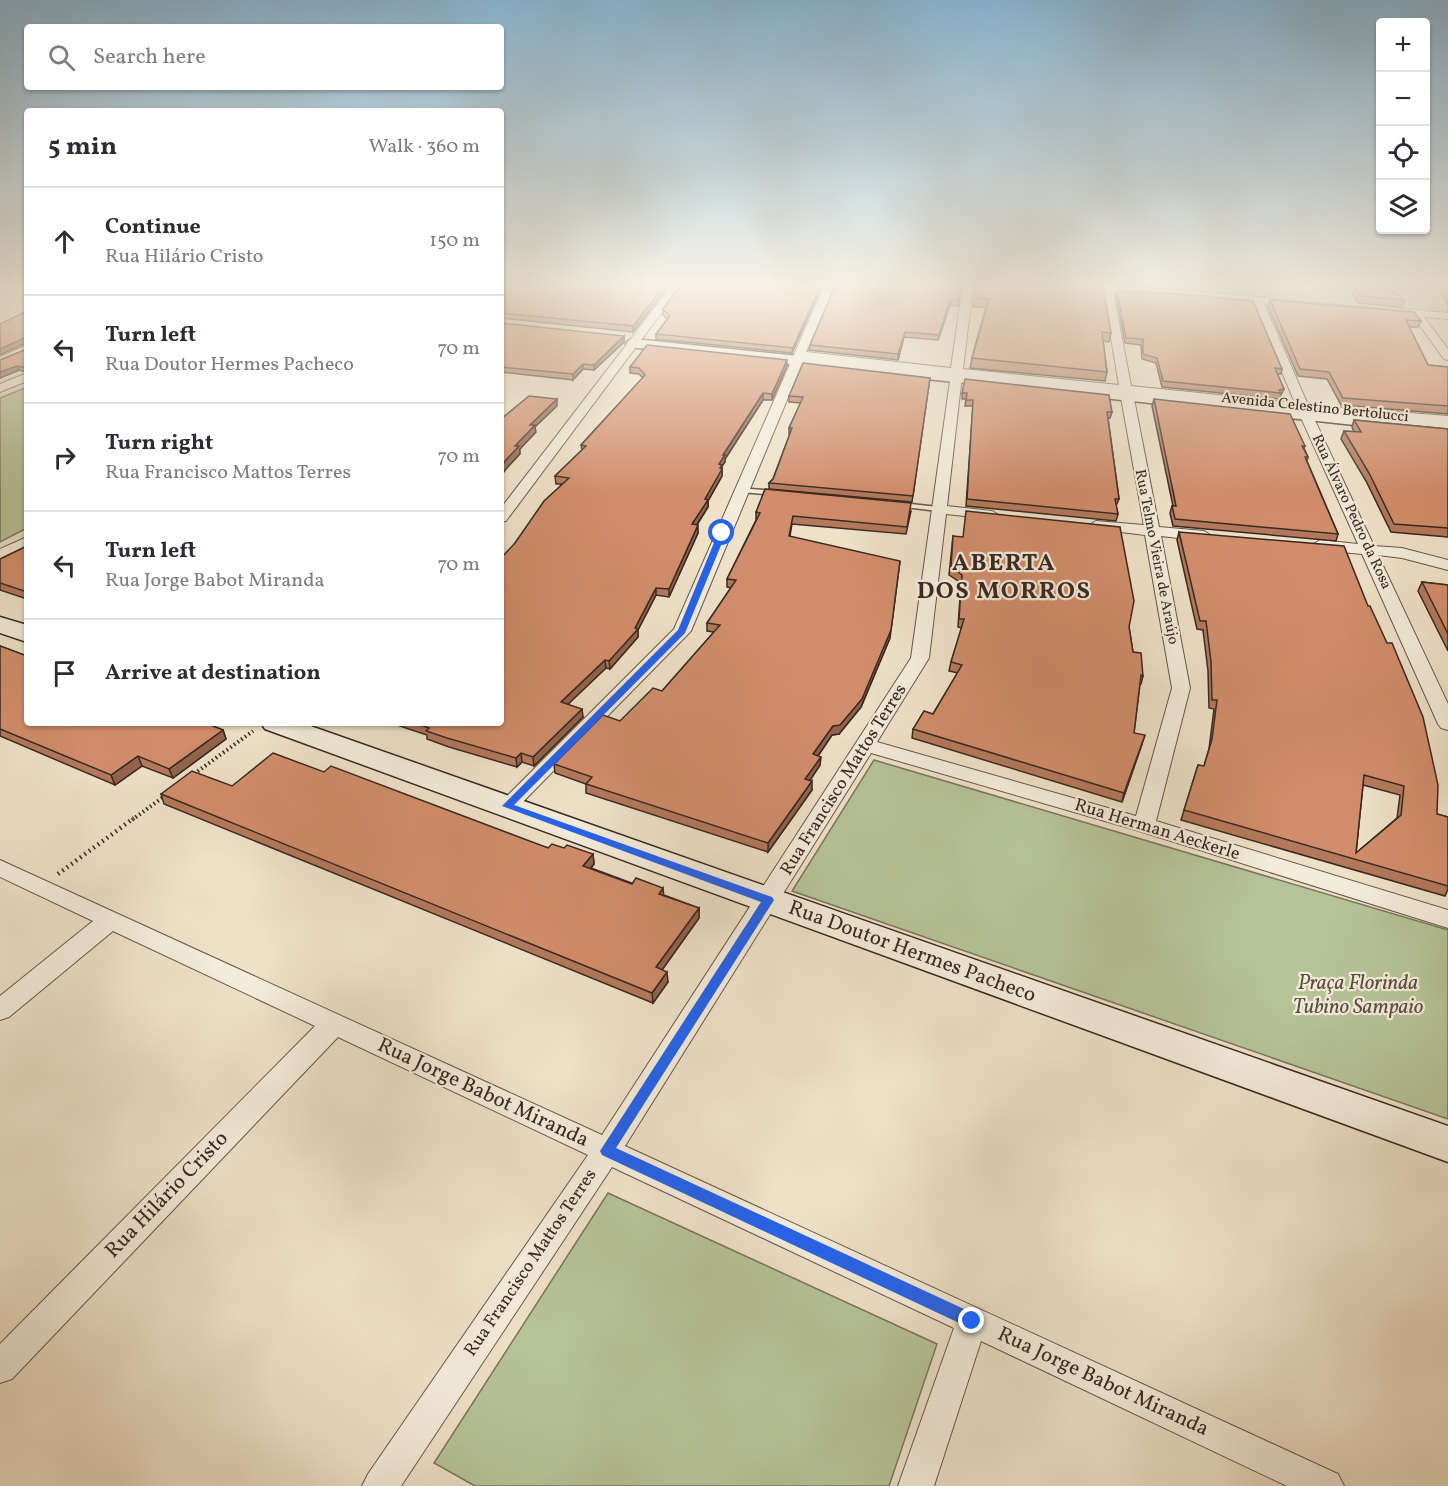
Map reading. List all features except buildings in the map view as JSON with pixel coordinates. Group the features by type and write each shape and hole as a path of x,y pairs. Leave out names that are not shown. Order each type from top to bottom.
{"street":[{"path":"2,360 16,353"},
{"path":"504,514 620,353"},
{"name":"Avenida Celestino Bertolucci","path":"755,353 1305,411 1448,429"},
{"path":"507,806 682,631 800,353"},
{"name":"Rua Francisco Mattos Terres","path":"381,1486 607,1151 920,658 957,353"},
{"name":"Rua Telmo Vieira de Araújo","path":"1119,353 1181,688 1144,825"},
{"name":"Rua Álvaro Pedro da Rosa","path":"1280,353 1448,724"},
{"path":"0,388 24,379"},
{"name":"Avenida Celestino Bertolucci","path":"1305,411 1448,420"},
{"path":"938,509 1009,516"},
{"path":"1080,524 1220,537"},
{"path":"0,555 24,543"},
{"path":"1300,544 1402,553 1448,565"},
{"path":"0,624 24,633"},
{"name":"Rua Doutor Hermes Pacheco","path":"264,726 507,806 1448,1144"},
{"name":"Rua Herman Aeckerle","path":"866,745 1144,825 1448,919"},
{"name":"Rua Jorge Babot Miranda","path":"0,868 1326,1486"},
{"path":"0,1010 111,920"},
{"name":"Rua Hilário Cristo","path":"0,1366 334,1023"},
{"path":"916,1486 972,1321"}],"lane":[{"path":"741,490 785,494"},
{"path":"889,504 938,509"}],"path":[{"path":"189,778 264,726"},
{"path":"41,887 171,791"}],"green space":[{"path":"24,388 24,530 0,542 0,398"},
{"name":"Praça Florinda Tubino Sampaio","path":"874,760 1448,930 1448,1119 792,891"},
{"path":"608,1193 937,1344 889,1486 475,1486 434,1463"}],"district":[{"name":"ABERTA DOS MORROS","path":"1004,578"}],"route":[{"path":"722,533 682,631 507,806 768,900 607,1151 972,1321"}]}
